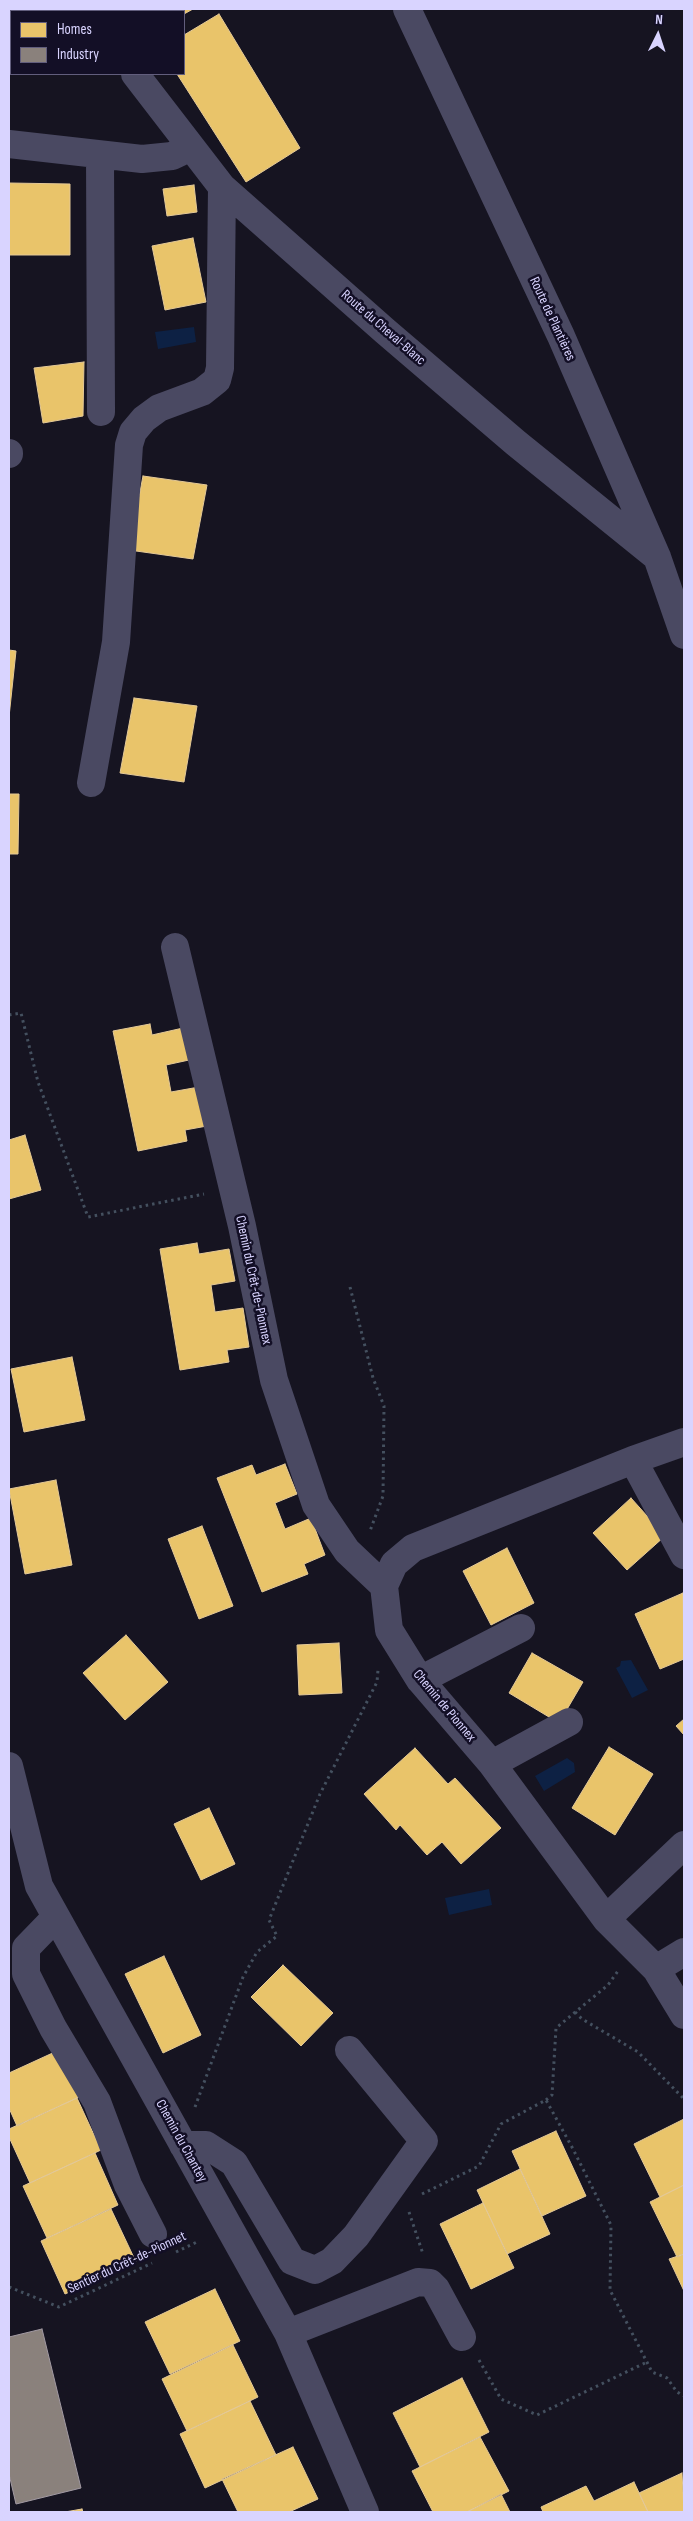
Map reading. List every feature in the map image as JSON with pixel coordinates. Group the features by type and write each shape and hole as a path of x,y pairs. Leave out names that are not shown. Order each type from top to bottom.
{"street":[{"name":"Route de Plantières","path":"407,9 561,336 656,557 684,635"},
{"name":"Route du Cheval-Blanc","path":"136,75 222,187 502,430 656,557"},
{"path":"9,144 142,160 172,156 191,148"},
{"path":"100,154 101,412"},
{"path":"91,783 116,642 129,445 134,432 144,419 159,408 202,392 217,380 220,368 222,187"},
{"name":"Chemin du Crêt-de-Pionnex","path":"175,947 242,1226 274,1380 316,1505 347,1551 384,1586"},
{"path":"384,1586 394,1564 413,1548 684,1442"},
{"path":"634,1460 684,1555"},
{"name":"Chemin de Pionnex","path":"384,1586 389,1630 420,1680 492,1764 606,1919 656,1969 684,2015"},
{"path":"420,1680 521,1628"},
{"path":"492,1764 569,1722"},
{"name":"Chemin du Chantey","path":"9,1766 39,1886 288,2333 366,2512"},
{"path":"606,1919 684,1845"},
{"path":"56,1917 26,1948 26,1974 53,2028 97,2102 128,2186 153,2234"},
{"path":"656,1969 684,1952"},
{"path":"183,2145 206,2145 234,2163 292,2261 315,2270 332,2261 356,2236 424,2141 349,2050"},
{"path":"288,2333 418,2282 430,2283 462,2337"}],"path":[{"path":"9,1015 21,1013 38,1082 88,1218 205,1194"},
{"path":"350,1287 373,1378 384,1406 383,1496 370,1532 370,1539"},
{"path":"197,2106 243,1978 257,1952 277,1936 269,1920 320,1794 376,1682 381,1648 394,1639"},
{"path":"414,2198 479,2166 501,2124 552,2095 556,2028 608,1985 622,1966"},
{"path":"575,2012 582,2019 638,2052 684,2099"},
{"path":"546,2100 611,2225 610,2290 652,2372 667,2378 677,2392 684,2396"},
{"path":"409,2210 430,2283"},
{"name":"Sentier du Crêt-de-Pionnet","path":"174,2253 199,2241"},
{"name":"Sentier du Crêt-de-Pionnet","path":"9,2287 59,2307 158,2261"},
{"path":"462,2337 468,2340 501,2399 537,2415 647,2362"}],"water":[{"path":"194,327 196,342 158,349 155,332"},
{"path":"631,1660 648,1690 632,1698 616,1668 620,1666 621,1661"},
{"path":"567,1758 574,1763 575,1772 544,1791 535,1776"},
{"path":"489,1889 492,1905 449,1915 445,1898"}],"building: Homes":[{"path":"193,9 185,13 185,10 157,10"},
{"path":"219,14 300,148 246,182 178,75 185,75 185,34"},
{"path":"9,183 70,184 70,255 9,255"},
{"path":"194,185 197,212 167,216 163,189"},
{"path":"193,238 206,302 165,310 152,246"},
{"path":"84,362 83,416 43,423 34,368"},
{"path":"143,476 207,485 193,559 129,550"},
{"path":"9,650 16,651 9,717"},
{"path":"134,698 197,706 184,782 120,773"},
{"path":"9,794 19,794 18,854 9,854"},
{"path":"150,1024 152,1035 183,1028 189,1060 166,1065 171,1092 199,1087 207,1126 185,1130 187,1141 138,1151 113,1031"},
{"path":"25,1135 41,1190 9,1199 9,1140"},
{"path":"197,1243 199,1254 229,1249 235,1281 211,1285 215,1312 243,1308 249,1347 227,1350 229,1362 180,1370 160,1249"},
{"path":"72,1357 85,1420 24,1432 11,1369"},
{"path":"285,1464 297,1494 275,1503 285,1529 311,1518 325,1555 304,1564 308,1574 262,1592 217,1478 252,1465 256,1475"},
{"path":"56,1480 72,1565 25,1574 9,1489"},
{"path":"631,1498 665,1536 627,1570 593,1533"},
{"path":"202,1526 233,1606 199,1619 168,1539"},
{"path":"507,1548 534,1603 491,1625 463,1571"},
{"path":"683,1593 684,1659 660,1669 635,1614"},
{"path":"126,1635 168,1682 125,1720 83,1673"},
{"path":"339,1643 342,1693 299,1695 297,1645"},
{"path":"532,1653 583,1682 559,1723 509,1693"},
{"path":"684,1719 684,1735 676,1726"},
{"path":"609,1747 653,1774 615,1835 572,1808"},
{"path":"415,1748 448,1784 455,1778 501,1828 461,1864 442,1842 427,1855 400,1825 396,1830 364,1794"},
{"path":"209,1808 235,1864 201,1880 174,1824"},
{"path":"164,1956 201,2035 163,2053 125,1974"},
{"path":"283,1965 333,2013 301,2046 251,1997"},
{"path":"57,2051 79,2097 17,2126 9,2108 9,2073"},
{"path":"77,2098 101,2150 30,2183 9,2137 9,2129"},
{"path":"684,2119 684,2185 660,2197 634,2144"},
{"path":"556,2131 586,2196 542,2216 512,2151"},
{"path":"95,2153 118,2205 47,2238 23,2186"},
{"path":"520,2169 550,2234 507,2254 477,2190"},
{"path":"684,2185 684,2254 677,2257 650,2202"},
{"path":"483,2203 514,2268 471,2289 440,2224"},
{"path":"111,2209 136,2262 65,2294 41,2241"},
{"path":"684,2254 684,2291 669,2259"},
{"path":"215,2289 240,2341 170,2374 145,2322"},
{"path":"233,2345 258,2397 187,2431 162,2379"},
{"path":"462,2378 489,2432 420,2467 393,2413"},
{"path":"250,2401 276,2455 205,2488 180,2434"},
{"path":"480,2437 509,2491 467,2512 433,2512 412,2471"},
{"path":"293,2447 318,2499 289,2512 238,2512 222,2479"},
{"path":"682,2473 684,2512 648,2512 639,2493"},
{"path":"634,2482 648,2512 543,2512 541,2507 586,2486 594,2501"},
{"path":"501,2494 510,2512 467,2512"},
{"path":"82,2509 83,2512 65,2512"}],"building: Industry":[{"path":"42,2329 81,2488 16,2504 9,2474 9,2337"}]}
